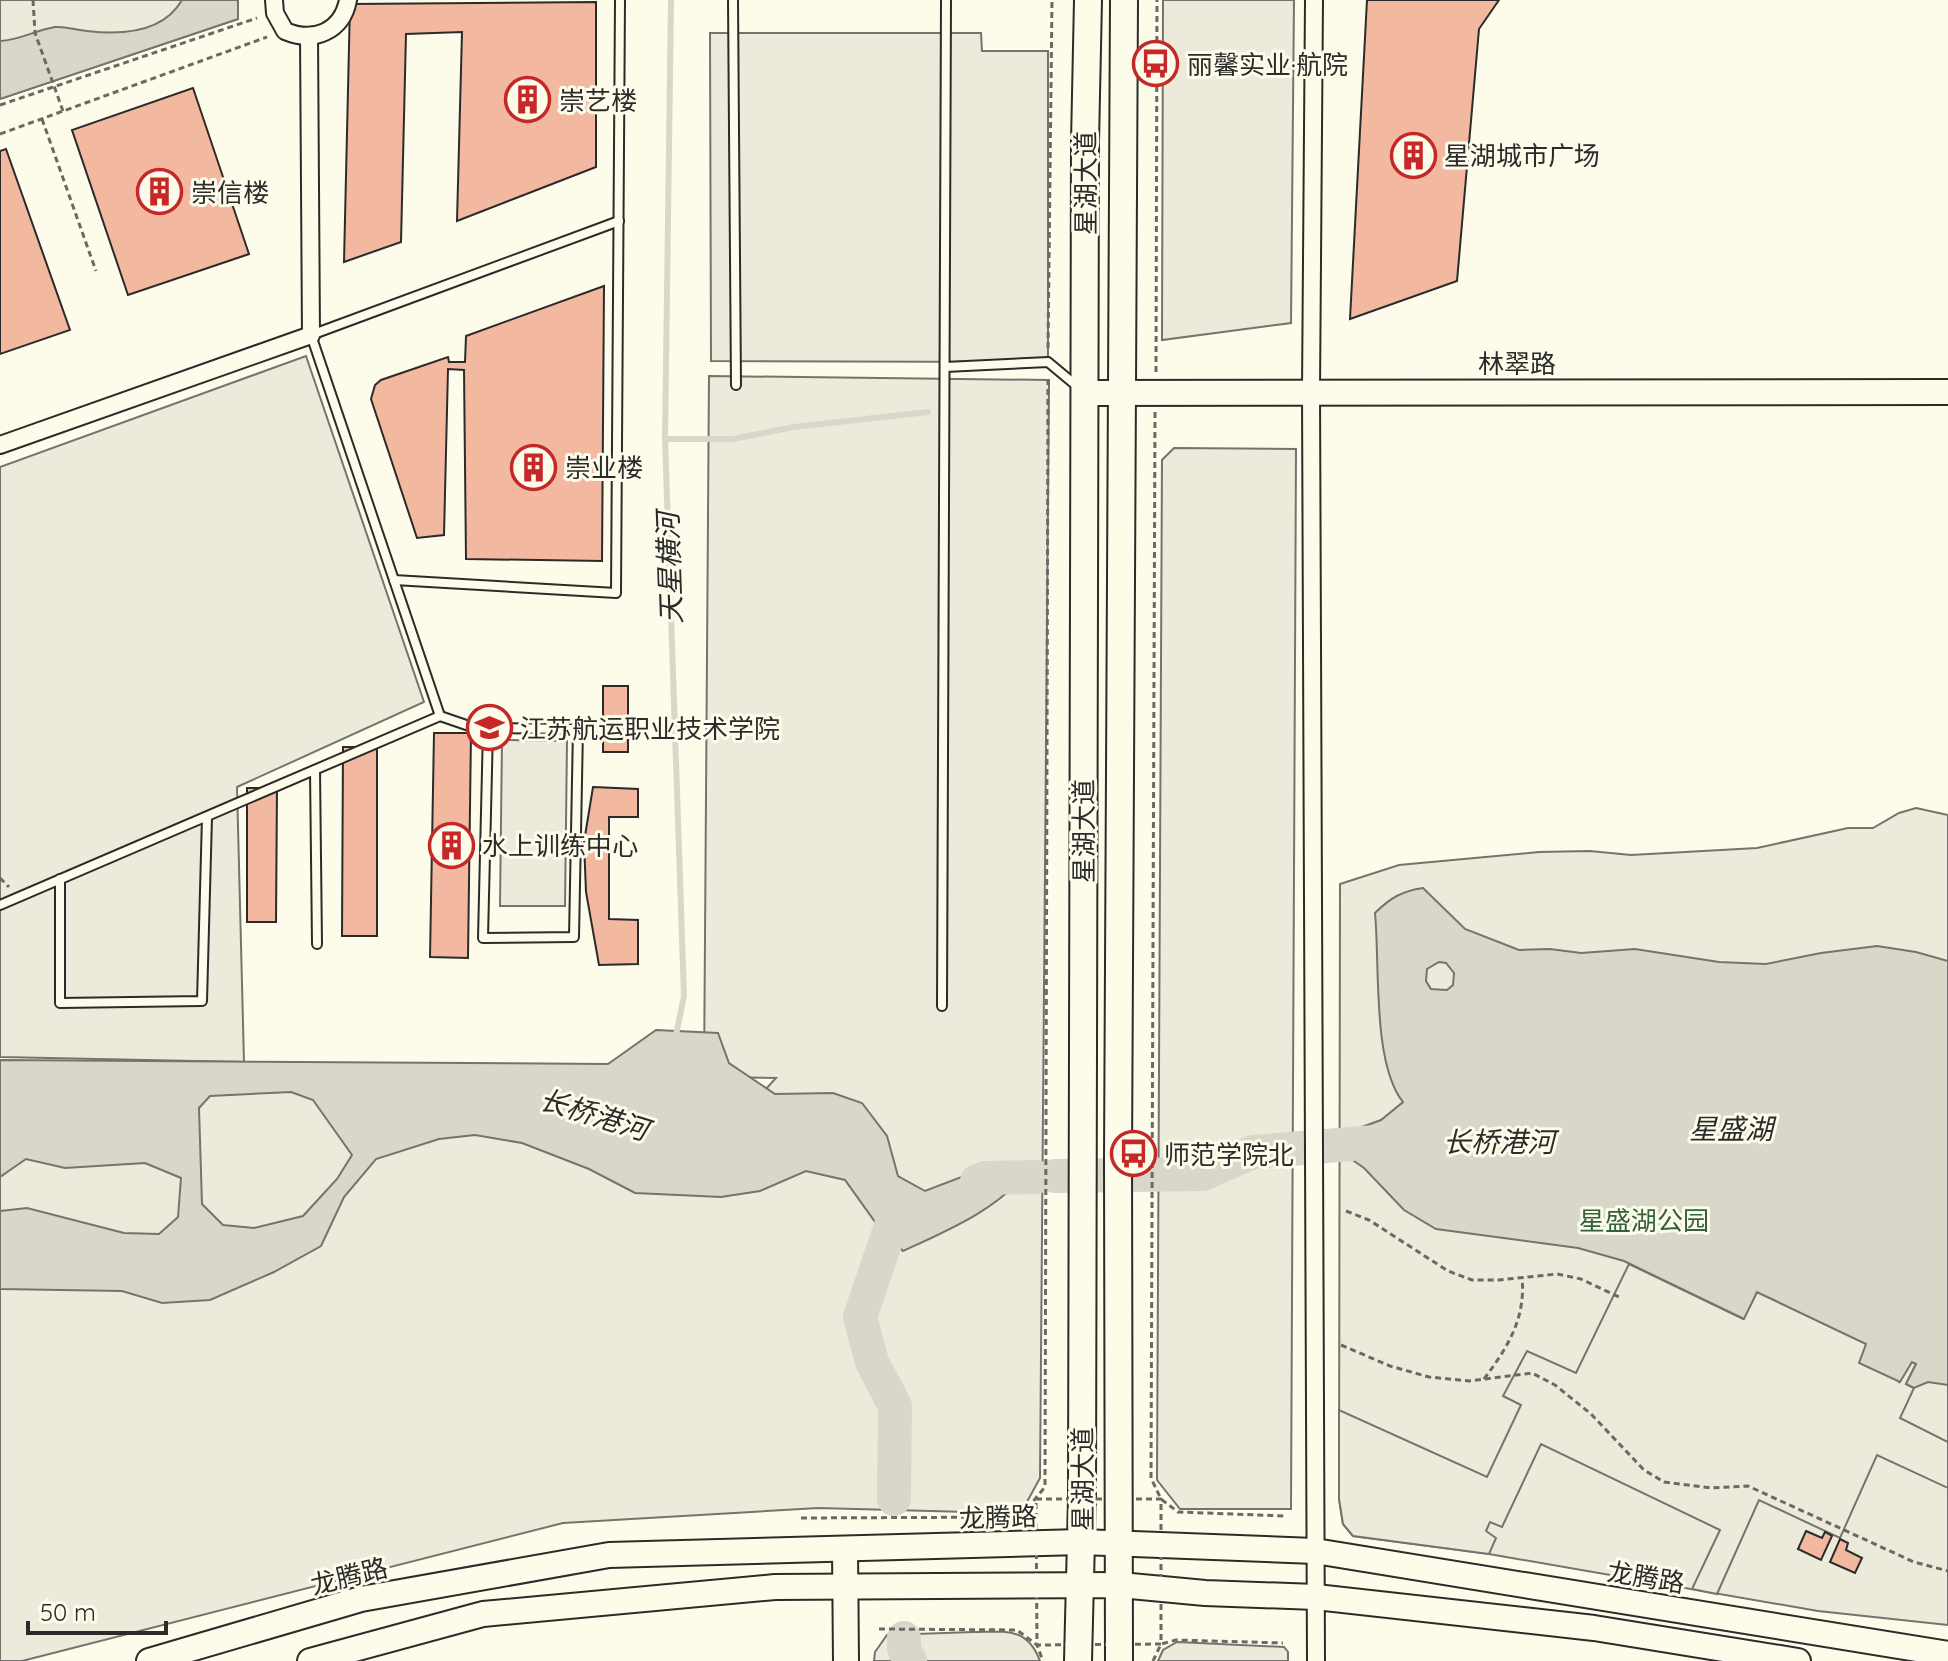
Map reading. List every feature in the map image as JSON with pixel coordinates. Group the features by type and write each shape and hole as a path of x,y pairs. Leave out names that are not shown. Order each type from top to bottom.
{"main road":[{"name":"星湖大道","path":"1078,1661 1088,0"},
{"name":"星湖大道","path":"1119,1661 1120,394 1124,0"},
{"name":"林翠路","path":"1085,393 1948,392"},
{"name":"龙腾路","path":"149,1661 361,1599 609,1555 1081,1542 1315,1551 1948,1654"},
{"path":"845,1549 846,1661"},
{"path":"310,1661 483,1614 775,1587 1120,1585 1205,1593 1316,1597 1594,1628 1798,1661"}],"street":[{"path":"274,0 275,13 285,31 309,36 328,31 342,19 348,0"},
{"path":"1314,0 1311,391 1316,1661"},
{"path":"0,445 311,335 309,36"}],"lane":[{"path":"394,580 616,593 620,0"},
{"path":"733,0 736,385"},
{"path":"942,1006 946,0"},
{"path":"440,716 311,335 619,221"},
{"path":"945,367 1048,362 1085,393"},
{"path":"0,905 440,716 475,728 488,728 578,729 574,937 483,938 488,728"},
{"path":"315,770 317,944"},
{"path":"60,879 60,1003 202,1001 207,817"}],"path":[{"path":"33,0 35,33 63,111"},
{"path":"801,1518 1020,1517 1045,1487 1052,0"},
{"path":"1157,0 1151,1478 1161,1499 1178,1512 1286,1516"},
{"path":"0,105 54,84 261,17"},
{"path":"0,134 285,31"},
{"path":"42,119 96,271"},
{"path":"1346,1211 1369,1220 1448,1271 1472,1280 1557,1274 1581,1279 1621,1298"},
{"path":"1484,1379 1513,1337 1524,1298 1522,1277"},
{"path":"1341,1345 1390,1366 1429,1377 1469,1381 1532,1373 1555,1385 1591,1414 1644,1470 1664,1482 1711,1488 1748,1486 1914,1562 1948,1571"},
{"path":"879,1629 1017,1630 1037,1645 1043,1661"},
{"path":"1153,1661 1161,1644 1176,1640 1283,1643"}],"green space":[{"path":"0,0 238,0 238,19 0,99"},
{"path":"1163,0 1294,0 1291,323 1162,340"},
{"path":"710,33 981,33 982,51 1048,51 1048,362 711,361"},
{"path":"306,356 424,702 237,787 244,1062 0,1057 0,467"},
{"path":"709,376 1049,380 1040,1478 1022,1511 818,1508 563,1523 22,1661 0,1661 0,1078 242,1084 722,1137 776,1078 704,1077"},
{"path":"1174,448 1296,449 1291,1509 1180,1509 1157,1480 1162,460"},
{"path":"502,740 567,741 565,906 500,906"},
{"name":"星盛湖公园","path":"1916,808 1948,815 1948,1625 1818,1611 1489,1554 1353,1536 1343,1524 1339,1499 1340,884 1399,865 1539,852 1590,851 1631,855 1757,848 1848,828 1873,828 1899,813"},
{"path":"1005,1632 1022,1636 1040,1661 874,1661 875,1652 887,1635"},
{"path":"1177,1642 1284,1647 1288,1652 1288,1661 1158,1661 1163,1650"}],"shaded area":[{"path":"1629,1264 1743,1319 1757,1292 1867,1344 1899,1382 1911,1361 1916,1364 1906,1384 1914,1388 1900,1418 1948,1442 1948,1488 1877,1455 1840,1538 1759,1500 1717,1594 1692,1589 1720,1530 1541,1444 1502,1527 1490,1522 1486,1531 1496,1538 1489,1554 1353,1536 1343,1524 1339,1499 1339,1410 1487,1477 1521,1405 1503,1396 1527,1351 1576,1373"}],"water":[{"path":"182,0 238,0 238,19 0,99 0,41 55,27 127,32 164,19"},
{"name":"星盛湖","path":"1423,888 1465,929 1519,950 1550,949 1581,953 1635,949 1719,962 1766,964 1877,946 1948,961 1948,1385 1928,1382 1914,1388 1906,1384 1916,1364 1912,1362 1900,1382 1859,1363 1866,1344 1757,1292 1744,1319 1624,1261 1578,1248 1436,1229 1404,1210 1364,1168 1344,1154 1343,1134 1381,1120 1403,1102 1393,1085 1382,1039 1375,913 1397,896","holes":["1439,962 1446,963 1454,973 1453,985 1447,990 1431,989 1426,981 1427,969"]},
{"path":"656,1030 718,1033 729,1063 775,1094 833,1093 862,1103 887,1136 898,1176 925,1191 985,1168 1031,1168 989,1207 903,1251 878,1226 845,1180 806,1171 760,1191 721,1197 635,1193 589,1169 522,1143 475,1135 439,1139 376,1159 344,1197 321,1246 274,1272 210,1300 162,1303 122,1291 0,1289 0,1211 27,1208 124,1233 159,1234 178,1217 181,1178 145,1163 65,1168 26,1159 0,1177 0,1060 608,1064","holes":["291,1092 313,1100 352,1155 337,1179 303,1216 254,1228 223,1225 202,1204 199,1108 210,1096"]}],"building":[{"name":"星湖城市广场","path":"1367,0 1499,0 1479,29 1457,281 1350,319"},
{"name":"崇艺楼","path":"596,2 596,167 457,221 462,32 406,34 401,242 344,262 350,4"},
{"name":"崇信楼","path":"193,88 249,254 128,295 72,130"},
{"path":"6,149 70,330 0,354 0,151"},
{"name":"崇业楼","path":"604,286 602,561 466,559 464,370 448,369 444,535 417,538 371,399 375,385 381,380 448,357 449,362 465,362 466,336"},
{"path":"603,686 628,686 628,752 603,752"},
{"name":"水上训练中心","path":"434,733 471,733 468,958 430,957"},
{"path":"343,747 377,747 377,936 342,936"},
{"path":"593,787 638,789 638,817 609,817 609,919 638,920 638,964 599,965 586,892 584,842"},
{"path":"247,788 277,788 276,922 247,922"},
{"path":"1806,1531 1822,1538 1825,1532 1832,1536 1821,1560 1798,1549"},
{"path":"1840,1539 1848,1543 1846,1550 1862,1558 1855,1573 1830,1562"}],"waterway":[{"name":"天星横河","path":"671,0 665,439 684,996 676,1035"},
{"path":"665,439 733,439 794,427 928,412"},
{"name":"长桥港河","path":"1055,1176 1203,1174 1253,1152 1388,1141"},
{"name":"长桥港河","path":"977,1181 985,1178 1036,1177"},
{"name":"天星横河","path":"894,1499 895,1406 872,1362 860,1317 896,1211"},
{"name":"天星横河","path":"904,1638 904,1649 910,1661"}],"place":[{"name":"丽馨实业·航院","path":"1156,64"},
{"name":"崇艺楼","path":"528,100"},
{"name":"星湖城市广场","path":"1413,155"},
{"name":"崇信楼","path":"160,192"},
{"name":"崇业楼","path":"534,467"},
{"name":"江苏航运职业技术学院","path":"489,728"},
{"name":"水上训练中心","path":"451,845"},
{"name":"师范学院北","path":"1133,1154"}]}
